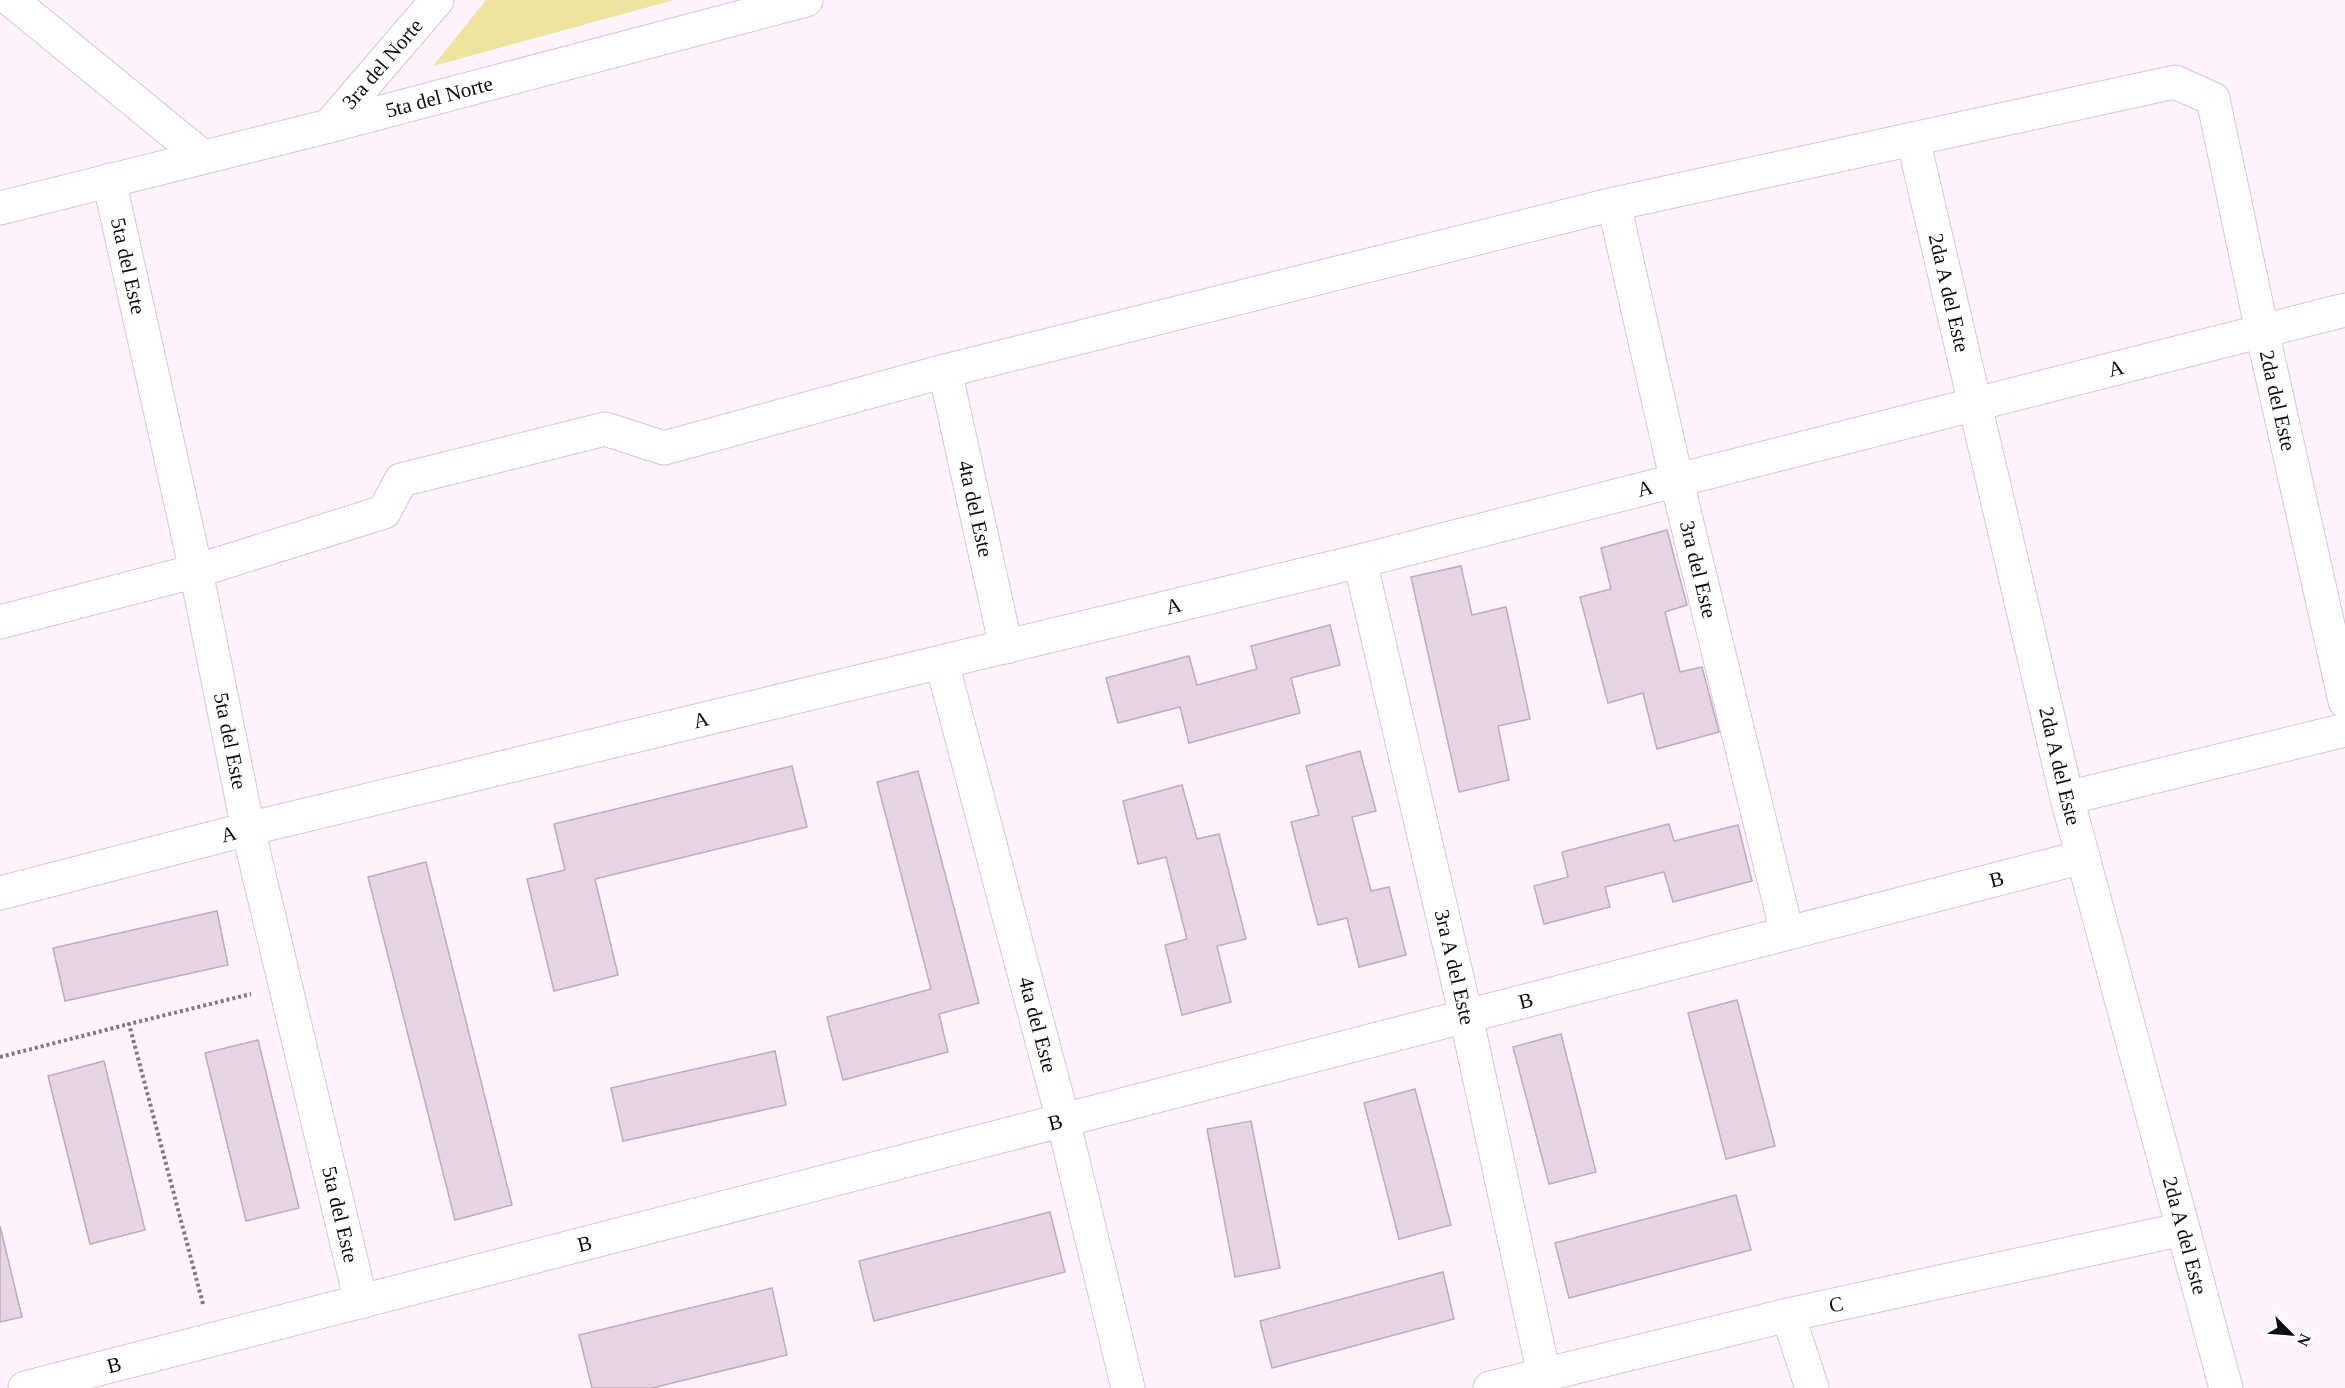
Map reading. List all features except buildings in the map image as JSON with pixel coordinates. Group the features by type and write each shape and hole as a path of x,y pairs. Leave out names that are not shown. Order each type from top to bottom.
{"street":[{"path":"11,0 202,158"},
{"name":"3ra del Norte","path":"329,126 437,0"},
{"name":"5ta del Norte","path":"0,208 329,126 806,0"},
{"name":"2da del Este","path":"1912,139 2175,82 2213,99 2262,331 2345,701"},
{"path":"0,622 196,570 384,513 401,480 605,429 664,448 945,371 1614,204 1912,139"},
{"name":"2da A del Este","path":"1912,139 2067,798 2226,1388"},
{"name":"5ta del Este","path":"110,180 196,570 249,829 361,1302"},
{"name":"3ra del Este","path":"1614,204 1677,482 1787,933"},
{"name":"A","path":"0,893 249,829 1360,561 2345,310"},
{"name":"4ta del Este","path":"945,371 1006,647"},
{"name":"3ra A del Este","path":"1360,561 1466,1016 1544,1375"},
{"name":"4ta del Este","path":"942,663 1063,1120 1128,1388"},
{"path":"2067,798 2345,730"},
{"name":"B","path":"25,1388 2083,857"},
{"name":"C","path":"1490,1388 1788,1315 2183,1228"},
{"path":"1788,1315 1812,1388"}],"path":[{"path":"0,1057 286,986"},
{"path":"129,1024 212,1340"}],"shaded area":[{"path":"486,0 674,0 433,66"}]}
